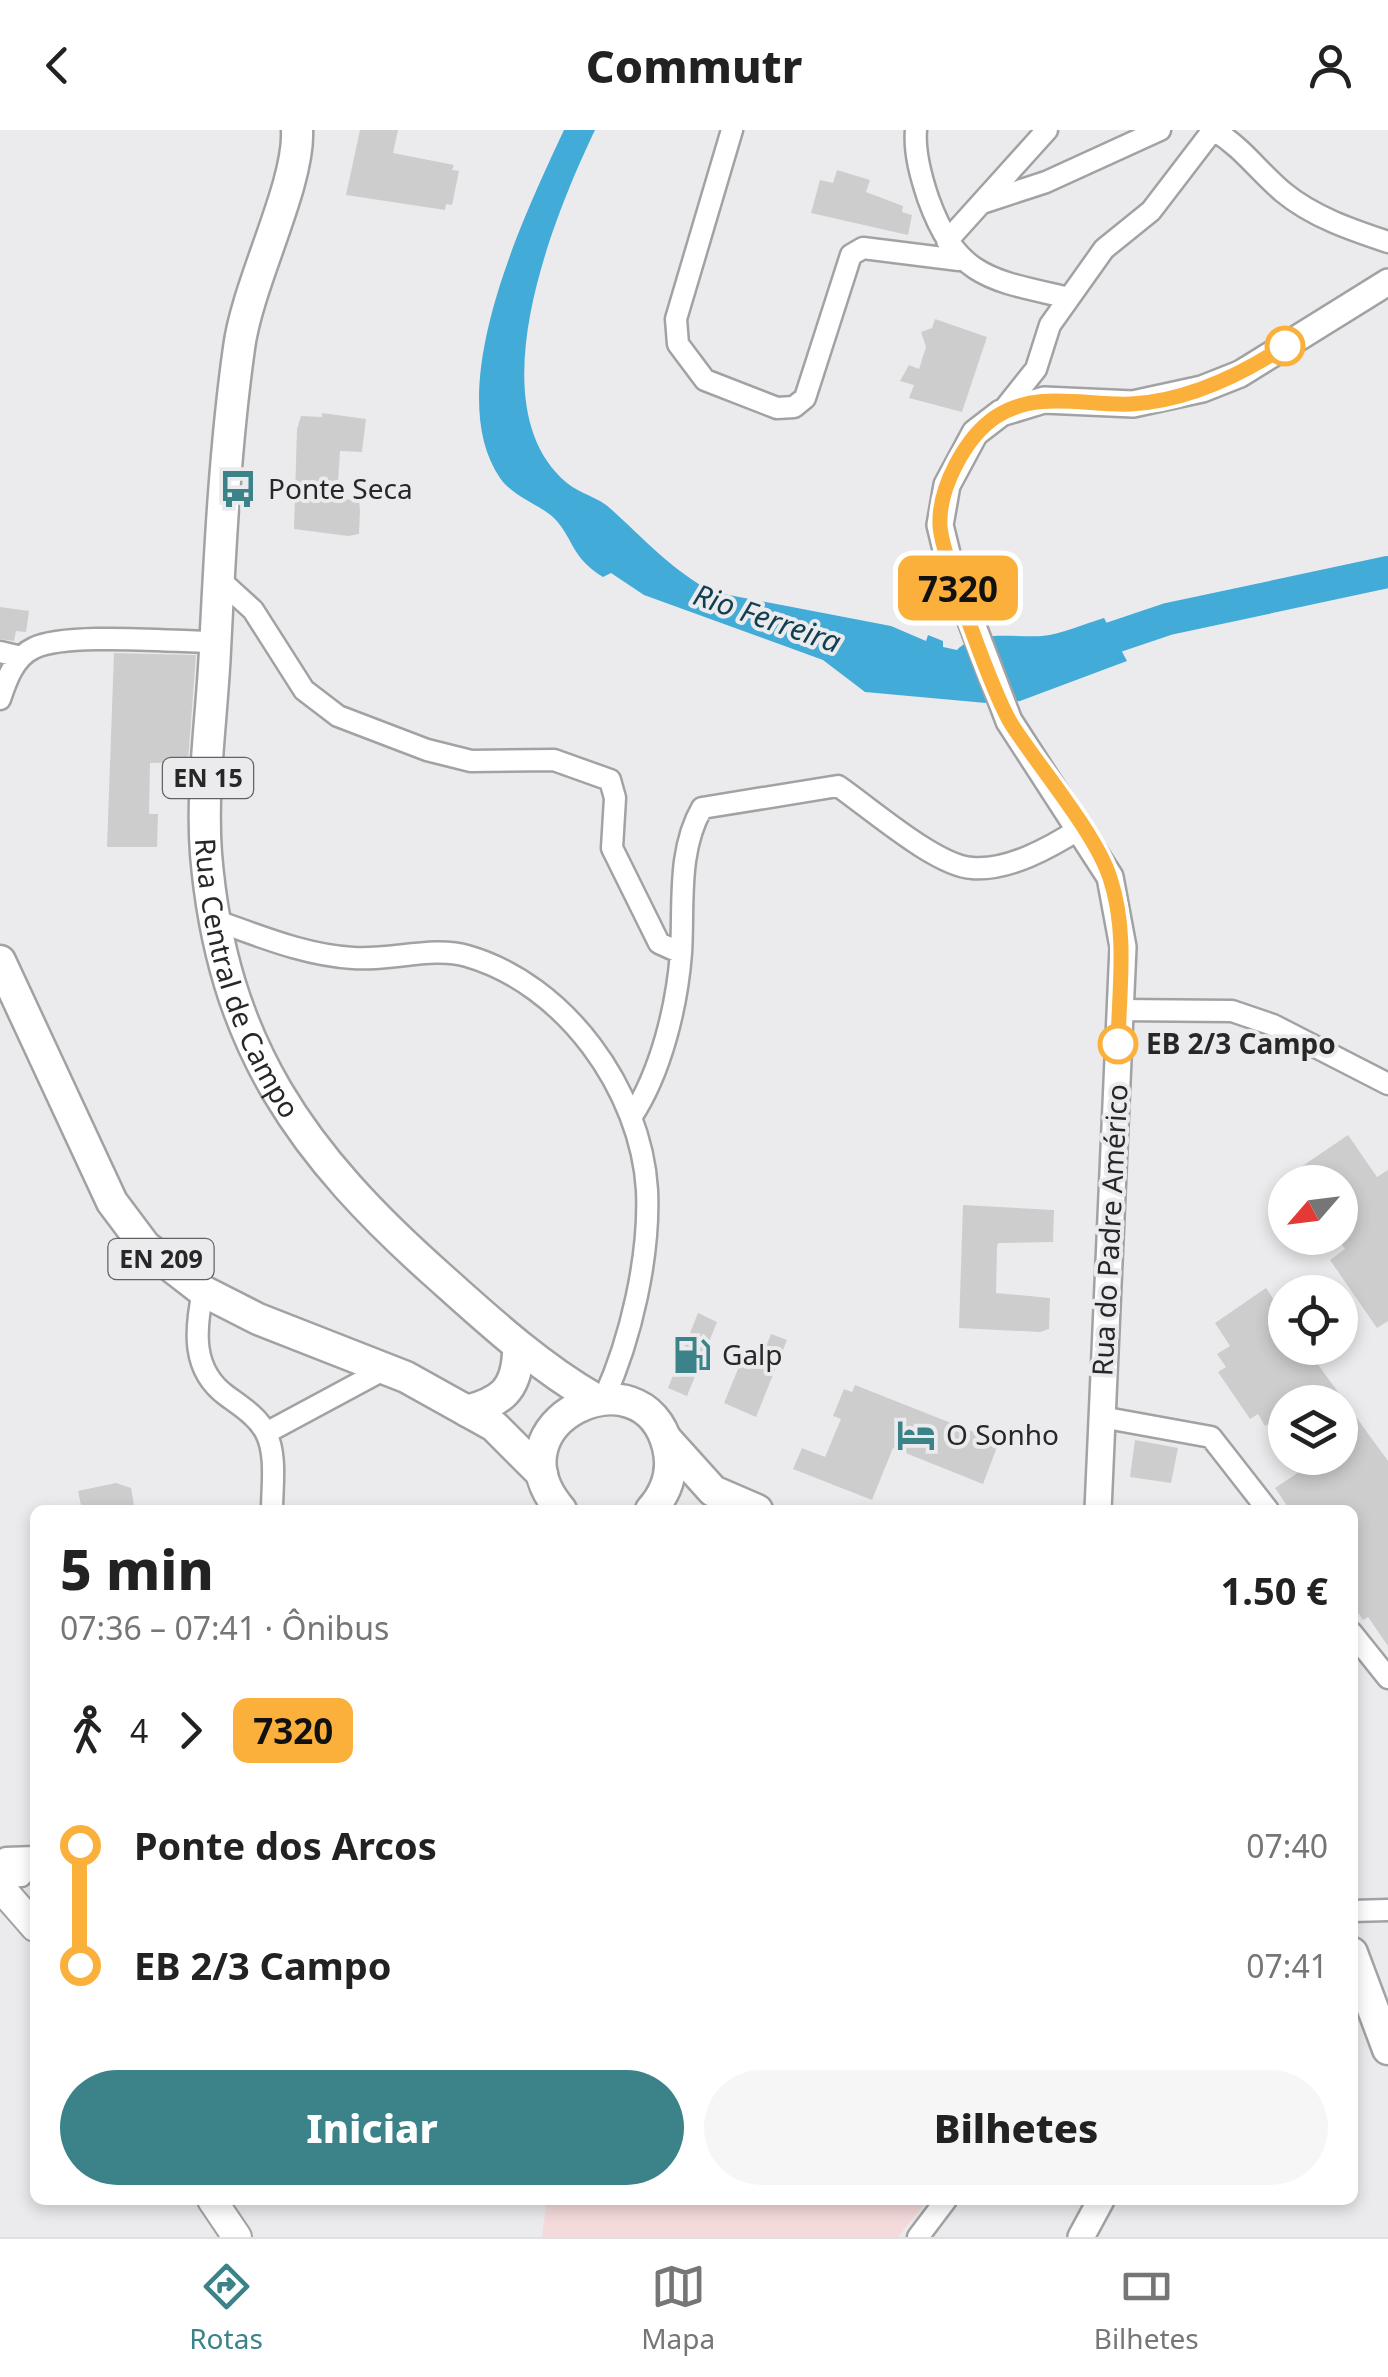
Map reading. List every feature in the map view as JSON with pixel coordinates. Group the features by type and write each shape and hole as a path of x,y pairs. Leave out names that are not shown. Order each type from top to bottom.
{"main road":[{"name":"Rua Central de Campo","path":"297,130 284,192 244,312 232,392 206,850 214,920 232,988 254,1048 282,1101 325,1165 388,1231 510,1344 540,1380 556,1423"},
{"name":"EN 209","path":"0,960 112,1202 145,1246 203,1292 258,1319 385,1368 494,1426 542,1474"},
{"name":"Rua Central de Campo","path":"510,1344 562,1380 600,1399"},
{"path":"466,1411 491,1404 507,1394 517,1377 510,1344"},
{"path":"558,1505 542,1474 542,1449 556,1423 600,1399"},
{"name":"EN 15","path":"600,1399 644,1411"},
{"path":"644,1411 713,1492 745,1505"},
{"name":"EN 209","path":"494,1426 556,1423"},
{"path":"654,1505 670,1476 667,1440"},
{"path":"666,1505 713,1492"},
{"path":"0,1887 30,1921"},
{"path":"0,1910 30,1939"},
{"path":"1358,1969 1388,2049"},
{"path":"215,2205 237,2237"}],"street":[{"path":"732,130 676,319 678,344 705,380 777,408 794,408 805,398 851,256 863,248 960,260 1012,285 1069,298"},
{"path":"916,130 920,171 947,241 960,260"},
{"path":"947,241 1048,130"},
{"path":"985,202 1046,182 1160,130"},
{"path":"1001,413 1036,369 1050,325 1104,249 1151,211 1214,130 1245,150 1283,192 1321,216 1388,242"},
{"path":"1001,413 1044,400 1133,404 1202,389 1240,374 1388,282"},
{"path":"1036,369 1044,400"},
{"name":"Rua do Padre Américo","path":"1001,413 975,433 948,485 940,525 950,566 1009,721 1110,877 1123,947 1098,1505"},
{"path":"220,580 253,610 304,690 338,716 471,762 554,760 610,780 615,798 612,848 659,943 680,953"},
{"path":"0,700 11,655 35,646 79,641 215,642"},
{"path":"632,1116 646,1095 673,1004 680,953 680,903 692,826 702,808 838,786 941,857 970,868 1011,863 1081,828"},
{"path":"214,920 302,951 355,958 465,954 532,984 584,1035 632,1116 647,1190 641,1260 622,1355 600,1399"},
{"path":"1119,1010 1232,1011 1274,1025 1388,1084"},
{"path":"203,1292 194,1332 204,1370 216,1388 252,1414 266,1433 271,1450 272,1505"},
{"path":"622,1355 644,1411"},
{"path":"266,1433 385,1368"},
{"path":"1101,1417 1211,1436 1264,1505"},
{"path":"1358,1640 1388,1678"},
{"path":"0,1867 6,1858 30,1858"},
{"path":"0,1878 21,1876 30,1864"},
{"path":"1358,1911 1388,1910"},
{"path":"918,2237 942,2205"},
{"path":"1081,2237 1098,2205"}],"shaded area":[{"path":"546,2205 924,2205 898,2237 542,2237"}],"water":[{"path":"564,130 595,130 544,259 531,310 525,360 527,407 540,449 567,483 607,506 672,565 713,592 891,626 926,641 928,635 943,641 943,647 957,650 975,639 1050,635 1104,618 1127,661 1020,701 986,703 865,692 823,660 644,595 611,573 603,577 584,562 555,519 500,478 484,441 479,399 483,352 494,303 529,208"}],"building":[{"path":"360,130 398,130 393,153 454,165 452,170 459,171 452,205 446,204 445,210 346,195"},
{"path":"837,170 870,180 866,192 903,206 902,212 912,215 908,235 811,213 820,180 833,183"},
{"path":"935,319 987,337 962,412 909,398 914,385 900,381 909,365 919,369 926,347 921,332 932,328"},
{"path":"322,413 366,419 362,452 340,451 337,499 359,500 359,534 294,529 297,429 301,416 322,417"},
{"path":"0,607 29,611 26,632 16,631 14,641 0,639"},
{"path":"114,653 196,655 188,762 150,763 149,814 158,814 157,847 107,847"},
{"path":"1348,1135 1377,1177 1388,1170 1388,1321 1377,1328 1358,1301 1358,1275 1340,1275 1330,1260 1337,1255 1358,1255 1358,1165 1304,1165"},
{"path":"963,1205 1054,1210 1053,1242 998,1243 997,1247 996,1293 1050,1298 1049,1329 1040,1332 959,1328"},
{"path":"1266,1288 1268,1365 1318,1365 1333,1385 1268,1385 1265,1426 1258,1414 1250,1419 1218,1372 1226,1367 1217,1354 1230,1346 1215,1323"},
{"name":"Galp","path":"698,1313 717,1322 687,1396 668,1388"},
{"path":"771,1334 787,1340 756,1417 724,1403 743,1357 759,1364"},
{"path":"855,1385 999,1442 983,1484 893,1448 872,1500 793,1469 802,1448 825,1457 841,1419 833,1416 844,1389 852,1392"},
{"path":"1358,1420 1388,1461 1388,1646 1368,1617 1363,1620 1358,1613 1358,1505 1287,1505 1275,1488 1294,1475 1358,1475"},
{"path":"1135,1440 1178,1448 1171,1483 1130,1477"},
{"path":"116,1483 131,1488 134,1505 81,1505 78,1491"}],"waterway":[{"name":"Rio Ferreira","path":"1073,651 1168,619 1388,572"}],"bus line":[{"name":"7320","path":"1118,1044 1123,947 1110,877 1009,721 950,566 940,525 948,485 975,433 1001,413 1044,400 1133,404 1202,389 1240,374 1285,346"}],"place":[{"name":"Ponte Seca","path":"238,489"},
{"name":"EB 2/3 Campo","path":"1118,1044"},
{"name":"Galp","path":"692,1355"},
{"name":"O Sonho","path":"916,1435"}]}
